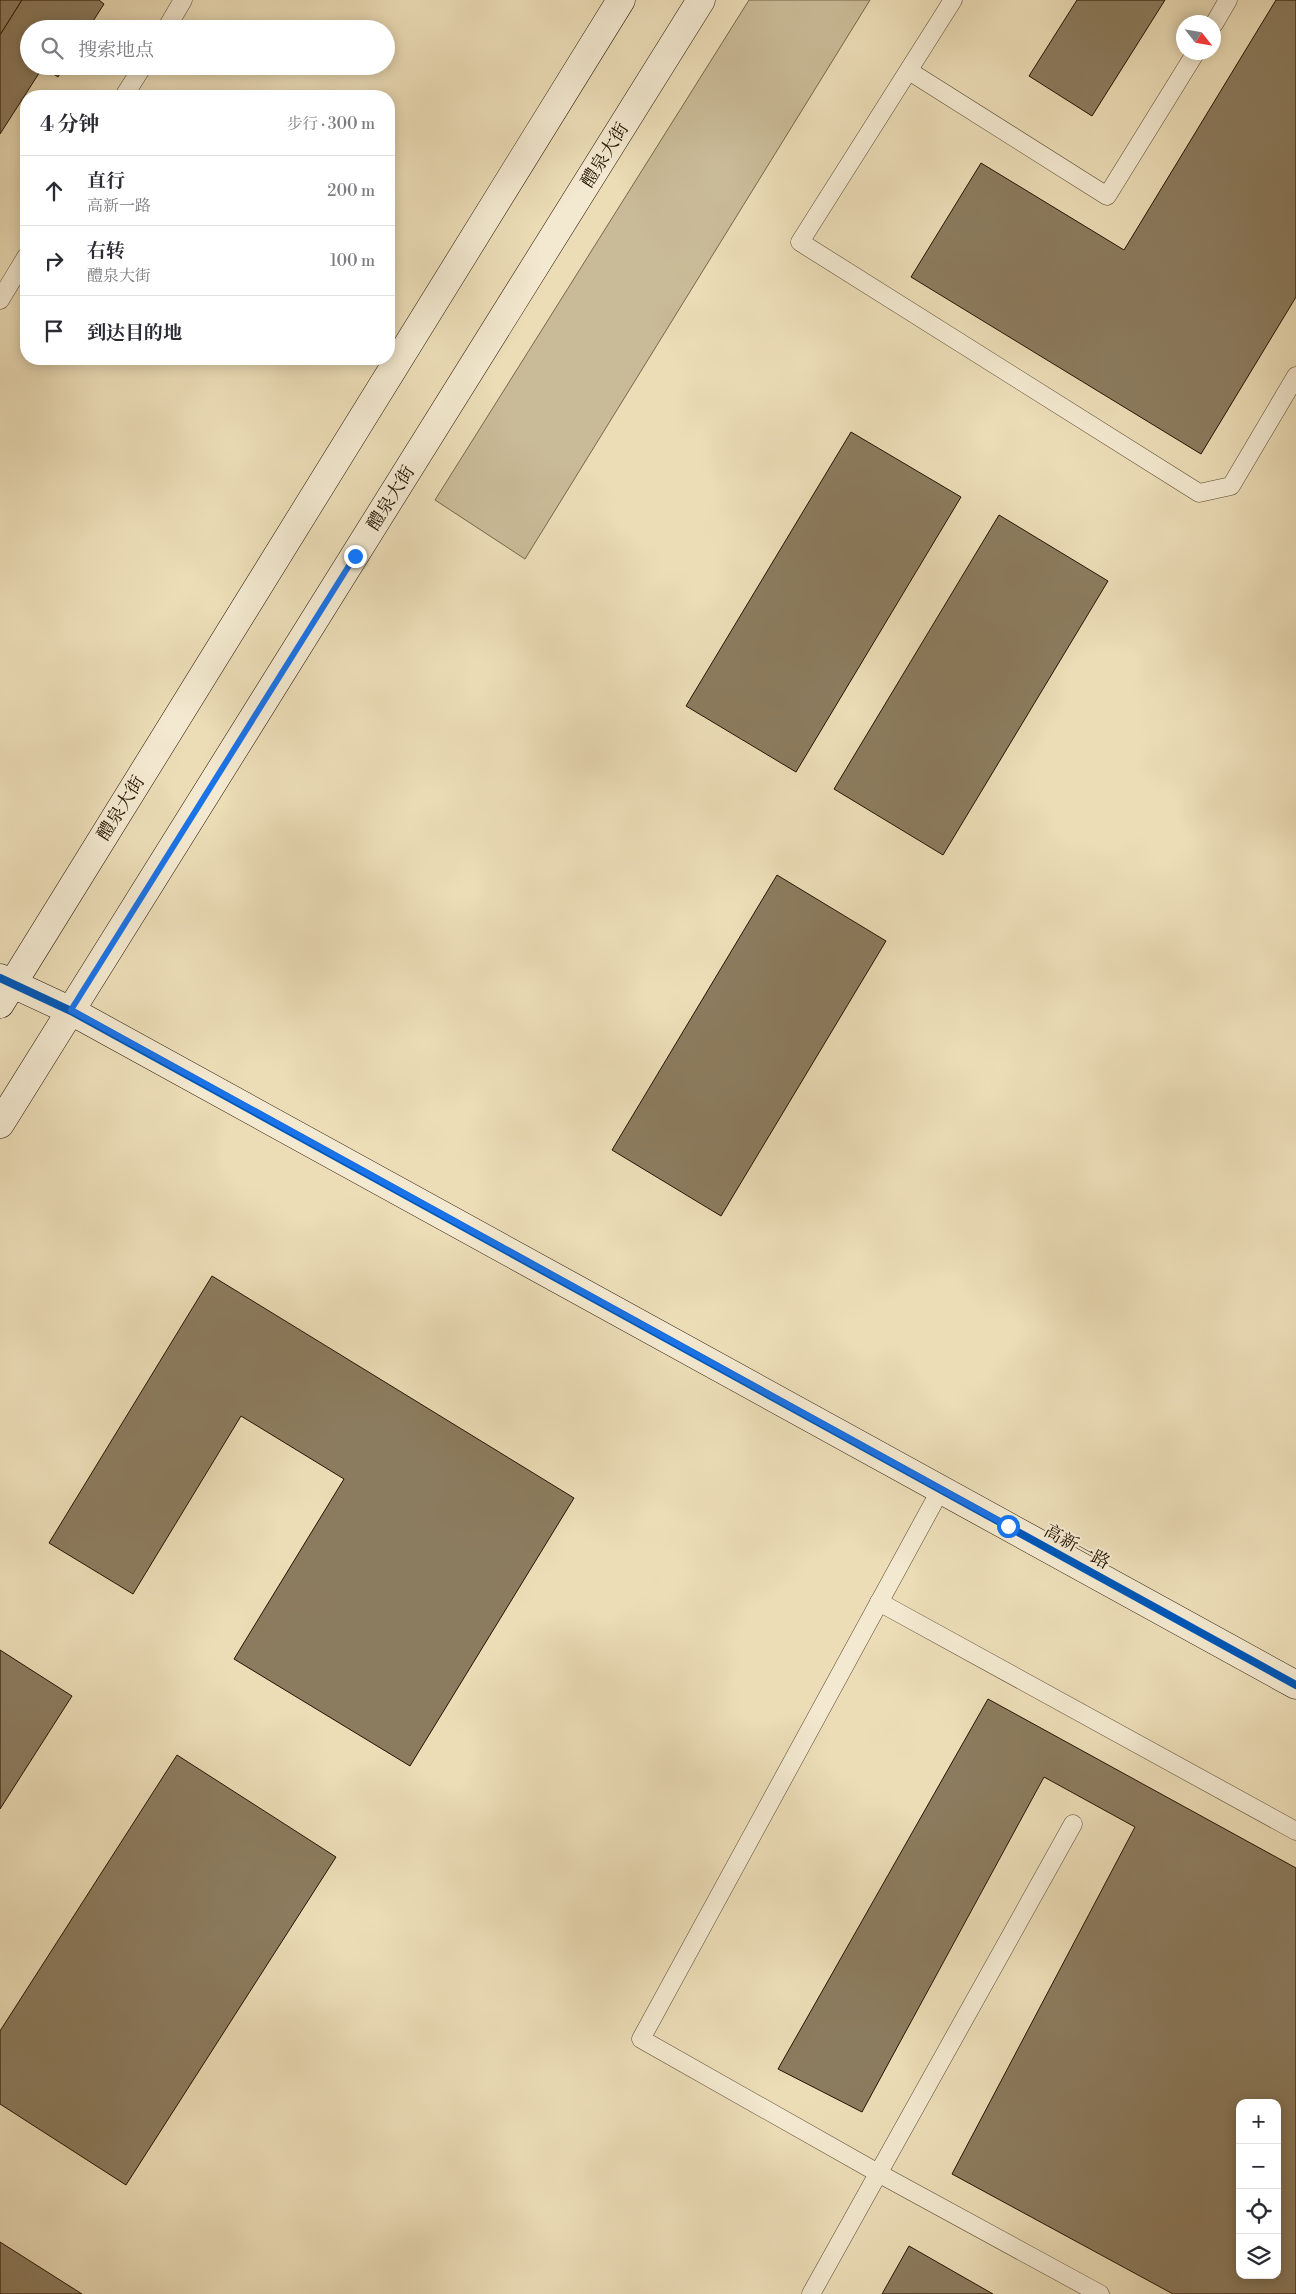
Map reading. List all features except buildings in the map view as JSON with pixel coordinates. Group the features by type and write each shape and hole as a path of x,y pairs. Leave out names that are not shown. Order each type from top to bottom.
{"main road":[{"name":"醴泉大街","path":"395,362 621,0"},
{"name":"醴泉大街","path":"0,1124 702,0"},
{"name":"醴泉大街","path":"4,989 393,365"},
{"name":"高新一路","path":"4,989 71,1010 1296,1684"}],"lane":[{"path":"171,20 183,0"},
{"path":"953,0 800,242 1199,492 1231,486 1296,376"},
{"path":"1219,15 1228,0"},
{"path":"909,71 1107,196 1191,60"},
{"path":"128,90 137,75"},
{"path":"0,300 20,267"},
{"path":"941,1489 642,2039 878,2173 1100,2294"},
{"path":"879,1602 1296,1831"},
{"path":"811,2294 1073,1824"}],"shaded area":[{"path":"749,0 870,0 525,559 435,500"}],"cycle path":[{"path":"0,978 71,1011 1296,1685"}],"route":[{"path":"355,556 71,1010 1008,1526"}]}
